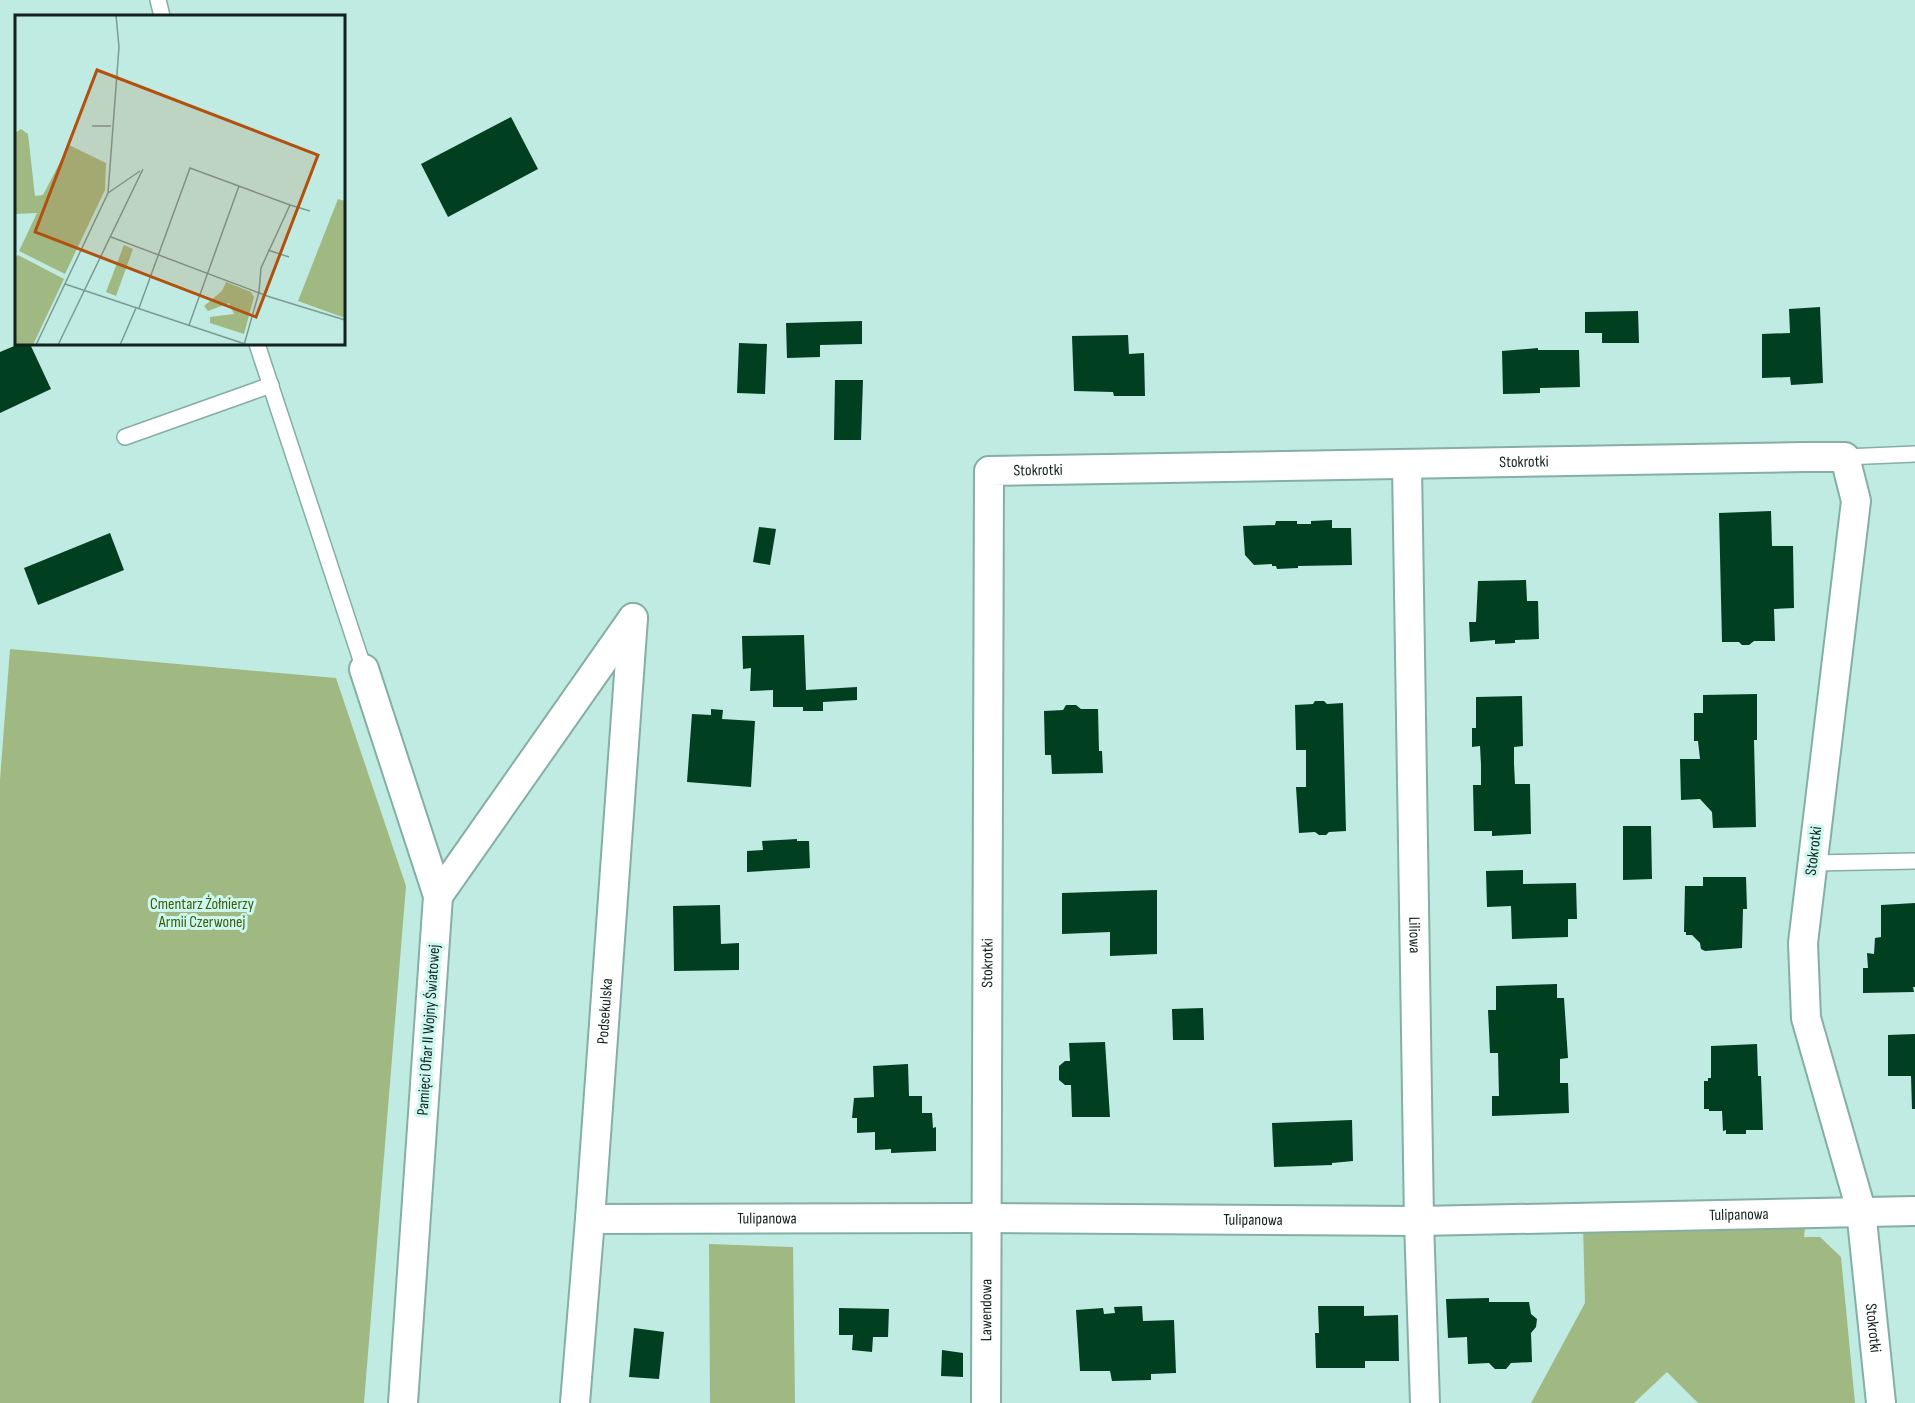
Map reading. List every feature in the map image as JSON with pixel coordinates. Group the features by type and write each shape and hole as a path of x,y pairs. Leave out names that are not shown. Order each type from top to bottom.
{"street":[{"name":"Stokrotki","path":"988,1218 989,471 1845,457 1857,501 1803,943 1806,1018 1861,1210 1881,1403"},
{"name":"Liliowa","path":"1407,465 1419,1221 1425,1403"},
{"name":"Podsekulska","path":"438,896 633,618 575,1403"},
{"name":"Pamięci Ofiar II Wojny Światowej","path":"364,669 438,896 403,1403"},
{"name":"Tulipanowa","path":"590,1219 988,1218 1419,1221 1915,1210"},
{"name":"Lawendowa","path":"986,1403 988,1218"}],"lane":[{"path":"158,0 162,15"},
{"path":"257,345 364,669"},
{"path":"125,437 271,384"},
{"path":"1845,457 1915,454"},
{"path":"1813,863 1915,861"}],"green space":[{"name":"Cmentarz Żołnierzy Armii Czerwonej","path":"10,649 336,678 406,886 364,1403 0,1403 0,780"},
{"path":"1751,1222 1805,1228 1804,1237 1820,1237 1841,1257 1855,1403 1698,1403 1667,1372 1634,1403 1531,1403 1585,1303 1583,1225"},
{"path":"709,1244 793,1247 795,1403 710,1403"}],"building":[{"path":"511,117 538,169 448,217 421,164"},
{"path":"1820,307 1823,383 1791,385 1790,377 1762,378 1762,334 1790,333 1789,309"},
{"path":"1638,311 1639,343 1602,343 1602,333 1585,333 1585,312"},
{"path":"862,321 862,344 820,345 820,357 787,358 786,323"},
{"path":"1128,335 1129,354 1144,353 1145,396 1114,396 1113,392 1074,391 1072,336"},
{"path":"739,343 767,344 765,394 737,393"},
{"path":"17,345 30,345 51,389 0,413 0,352"},
{"path":"1538,348 1538,350 1579,350 1580,387 1540,388 1540,393 1503,394 1502,351"},
{"path":"835,380 863,380 861,440 834,440"},
{"path":"1771,511 1772,546 1793,546 1794,608 1774,609 1775,641 1754,641 1749,645 1742,645 1739,642 1722,642 1719,513"},
{"path":"1332,520 1332,528 1351,528 1352,565 1298,566 1298,568 1277,569 1272,564 1254,565 1245,555 1243,526 1275,525 1276,521 1311,524 1311,521"},
{"path":"759,527 776,529 770,565 753,562"},
{"path":"110,533 124,570 38,605 24,568"},
{"path":"1526,580 1527,601 1538,601 1539,639 1495,644 1495,640 1470,642 1469,622 1476,622 1478,581"},
{"path":"804,635 806,690 857,687 857,700 823,702 823,711 803,711 803,707 773,707 773,690 750,691 751,668 743,669 742,636"},
{"path":"1757,694 1757,740 1754,740 1756,827 1713,828 1712,812 1700,799 1681,800 1680,759 1700,759 1698,741 1694,741 1694,713 1703,713 1703,695"},
{"path":"1522,696 1523,746 1514,747 1515,784 1530,784 1531,834 1492,836 1492,831 1474,831 1473,785 1481,785 1480,746 1472,747 1472,728 1476,728 1476,697"},
{"path":"1315,701 1324,701 1327,704 1343,703 1346,831 1329,832 1326,835 1319,835 1315,832 1299,833 1296,787 1306,787 1306,750 1296,750 1295,705 1313,704"},
{"path":"1066,705 1076,705 1081,709 1098,709 1099,751 1102,751 1103,773 1052,774 1051,755 1045,755 1044,711 1063,710"},
{"path":"711,709 723,710 722,719 755,721 751,787 687,782 692,714 711,715"},
{"path":"1623,826 1651,826 1652,879 1623,880"},
{"path":"797,839 797,841 809,841 810,868 747,872 747,851 763,850 762,841"},
{"path":"1523,870 1523,884 1576,883 1577,919 1568,919 1568,937 1512,939 1511,906 1487,907 1486,871"},
{"path":"1703,877 1746,877 1747,909 1743,909 1742,948 1705,951 1701,949 1700,943 1692,935 1686,935 1684,932 1685,886 1703,886"},
{"path":"1157,890 1157,954 1110,956 1110,932 1062,934 1062,893"},
{"path":"1915,903 1914,992 1863,993 1863,968 1868,968 1867,953 1874,954 1875,938 1881,937 1881,905"},
{"path":"720,905 721,944 739,943 739,970 674,971 673,906"},
{"path":"1557,984 1557,998 1564,998 1568,1058 1560,1059 1560,1083 1568,1083 1569,1113 1492,1116 1492,1096 1499,1096 1498,1053 1490,1053 1488,1010 1496,1010 1496,986"},
{"path":"1203,1008 1204,1040 1173,1040 1172,1009"},
{"path":"1915,1034 1915,1109 1912,1109 1911,1076 1888,1076 1888,1035"},
{"path":"1105,1042 1110,1117 1072,1117 1071,1085 1065,1085 1059,1080 1059,1066 1065,1061 1070,1061 1069,1043"},
{"path":"1757,1044 1763,1130 1746,1130 1746,1134 1726,1134 1726,1130 1723,1131 1722,1111 1704,1109 1704,1081 1711,1078 1711,1046"},
{"path":"908,1064 909,1096 922,1096 922,1113 932,1113 933,1128 936,1127 936,1151 891,1153 891,1149 875,1150 875,1132 857,1133 857,1118 852,1118 854,1098 874,1097 873,1066"},
{"path":"1352,1120 1353,1161 1332,1163 1332,1165 1274,1167 1272,1123"},
{"path":"1489,1298 1489,1302 1529,1302 1531,1314 1537,1319 1536,1327 1531,1333 1532,1362 1511,1363 1506,1369 1495,1369 1489,1363 1468,1364 1467,1337 1448,1338 1446,1299"},
{"path":"1142,1306 1143,1321 1174,1320 1176,1373 1151,1374 1151,1380 1112,1381 1110,1371 1080,1371 1076,1310 1103,1308 1104,1314 1115,1313 1114,1307"},
{"path":"1318,1306 1364,1306 1364,1316 1398,1315 1399,1361 1365,1361 1365,1368 1316,1368 1315,1333 1319,1333"},
{"path":"839,1308 889,1309 888,1337 873,1337 872,1352 852,1350 853,1335 839,1335"},
{"path":"634,1328 664,1332 659,1379 629,1377"},
{"path":"942,1350 963,1353 963,1377 941,1376"}]}
